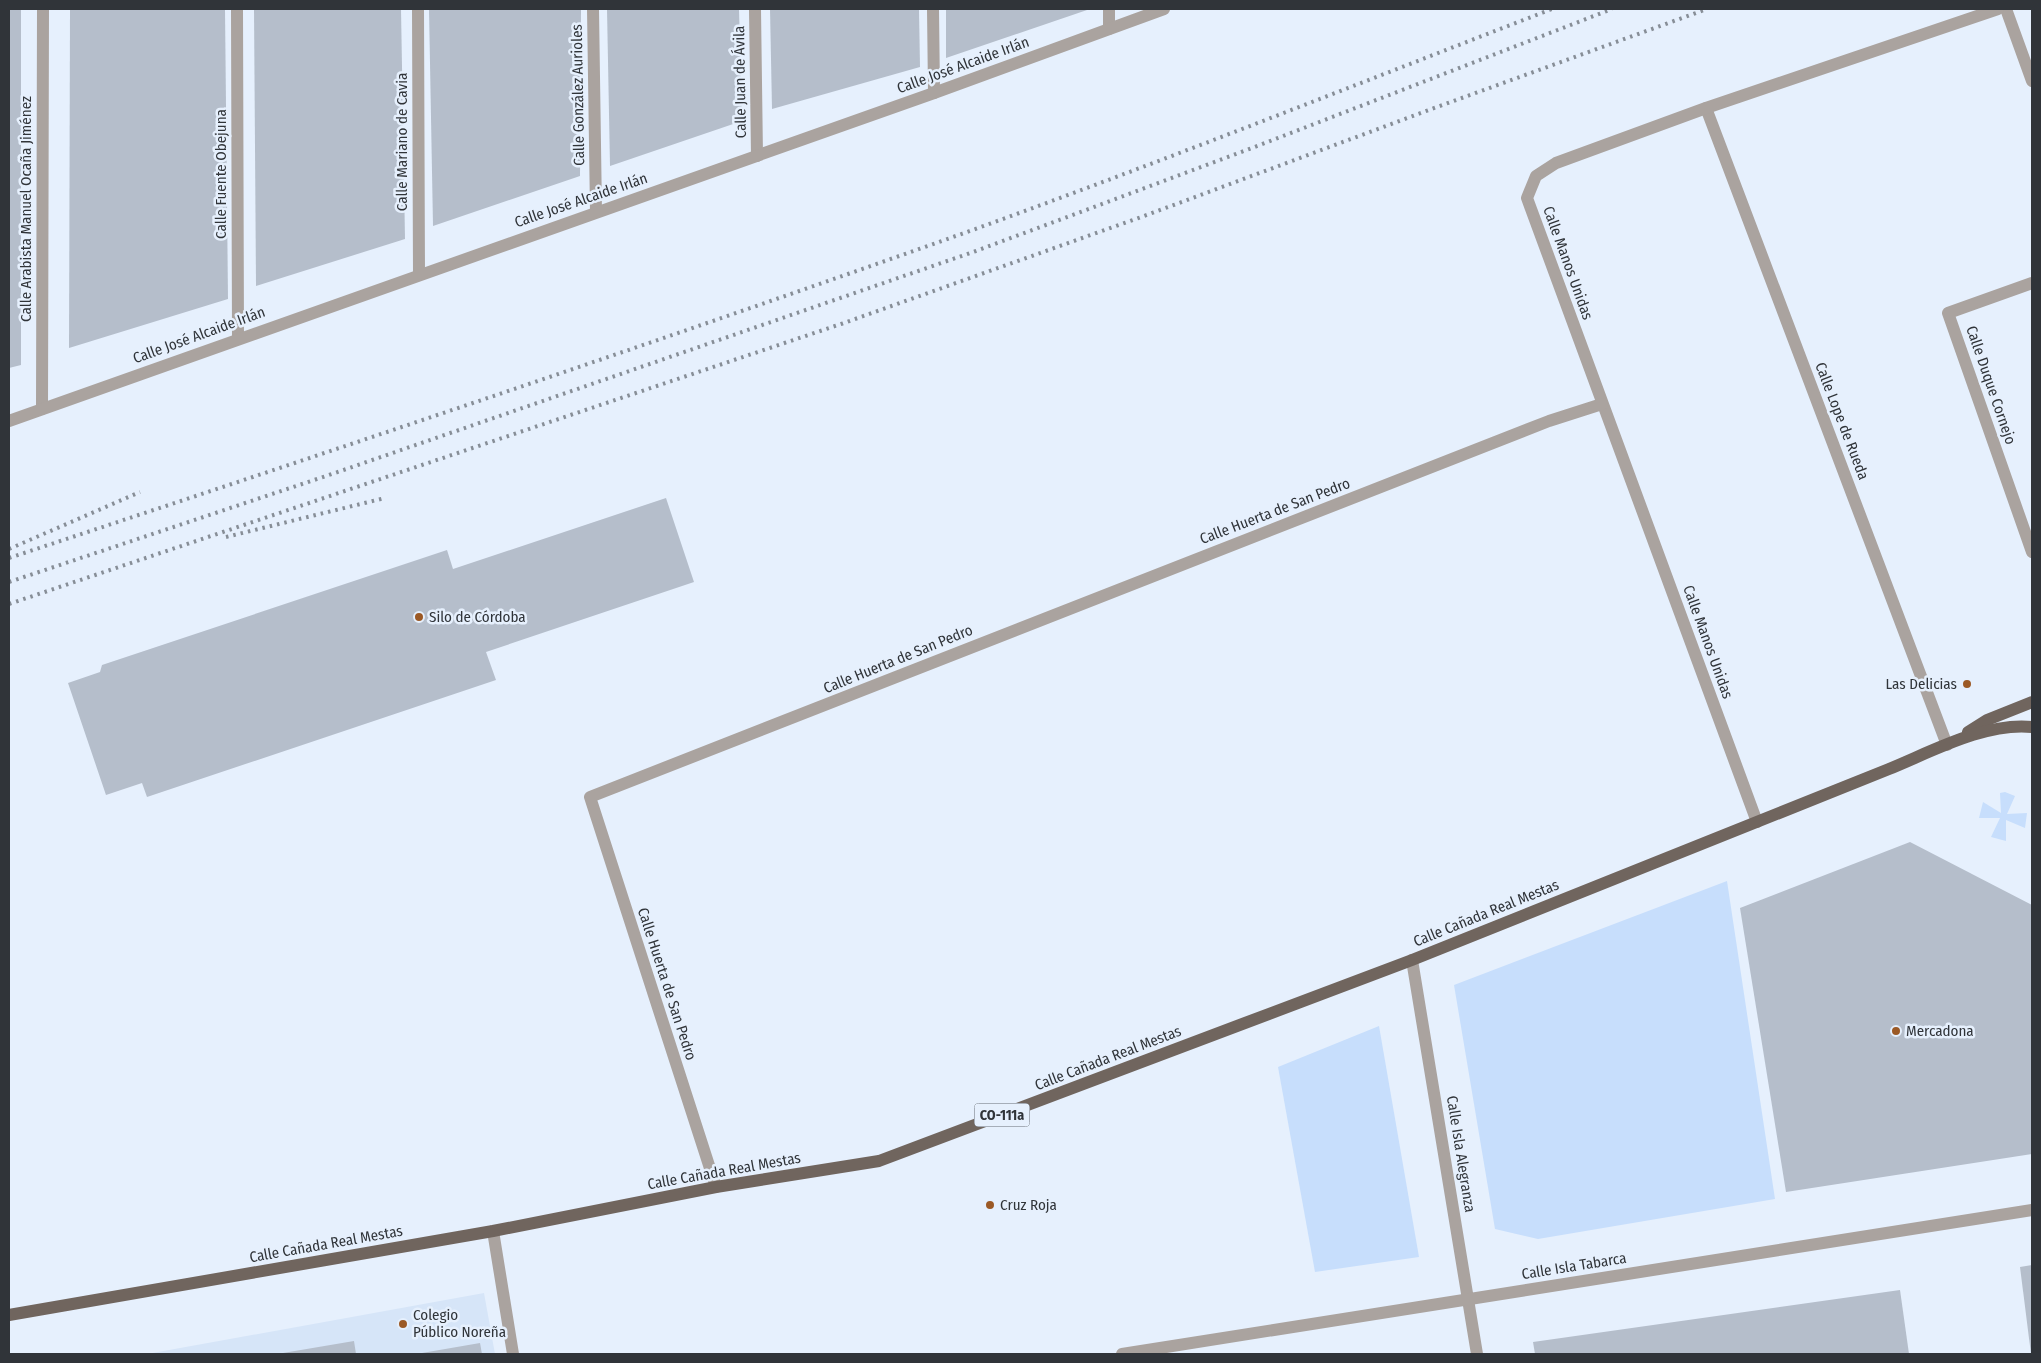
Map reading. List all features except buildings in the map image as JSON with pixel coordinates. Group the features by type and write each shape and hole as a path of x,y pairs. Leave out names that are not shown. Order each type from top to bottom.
{"main road":[{"name":"Calle Cañada Real Mestas","path":"1947,745 1987,720 2032,702"},
{"name":"Calle Cañada Real Mestas","path":"9,1315 493,1231 716,1187 879,1162 1412,960 1758,822 1947,745 1964,736 1998,729 2032,726"}],"street":[{"name":"Calle Arabista Manuel Ocaña Jiménez","path":"42,409 43,9"},
{"name":"Calle Fuente Obejuna","path":"237,9 238,339"},
{"name":"Calle Mariano de Cavia","path":"418,9 419,275"},
{"name":"Calle González Aurioles","path":"593,9 596,212"},
{"name":"Calle Juan de Ávila","path":"755,9 757,156"},
{"path":"933,9 934,93"},
{"path":"1109,9 1109,29"},
{"name":"Calle José Alcaide Irlán","path":"9,421 934,93 1164,9"},
{"name":"Calle Manos Unidas","path":"1758,822 1526,198 1536,176 1556,163 1706,108 1998,9"},
{"path":"2006,9 2032,81"},
{"name":"Calle Lope de Rueda","path":"1706,108 1947,745"},
{"name":"Calle Duque Cornejo","path":"2032,283 1948,313 2032,552"},
{"name":"Calle Huerta de San Pedro","path":"716,1187 590,797 1540,425 1602,404"},
{"name":"Calle Isla Alegranza","path":"1412,960 1477,1354"},
{"name":"Calle Isla Tabarca","path":"1122,1354 2032,1210"},
{"path":"493,1231 513,1354"}],"shaded area":[{"path":"2005,792 2015,796 2007,814 2027,813 2025,828 2006,820 2006,841 1991,837 2000,818 1979,818 1983,802 2001,813 2000,793"},
{"path":"1727,881 1775,1199 1538,1239 1495,1229 1454,985"},
{"path":"1379,1026 1419,1257 1315,1272 1278,1067"},
{"name":"Colegio Público Noreña","path":"484,1293 495,1354 147,1354"}],"railway":[{"path":"9,558 489,398 967,232 1187,150 1552,9"},
{"path":"9,582 329,475 976,251 1252,148 1612,9"},
{"path":"9,604 841,324 1144,216 1707,9"},
{"path":"9,549 140,492"},
{"path":"226,537 385,498"}],"place":[{"name":"Silo de Córdoba","path":"419,617"},
{"name":"Las Delicias","path":"1967,684"},
{"name":"Mercadona","path":"1896,1031"},
{"name":"Cruz Roja","path":"990,1205"},
{"name":"Colegio Público Noreña","path":"403,1324"}]}
